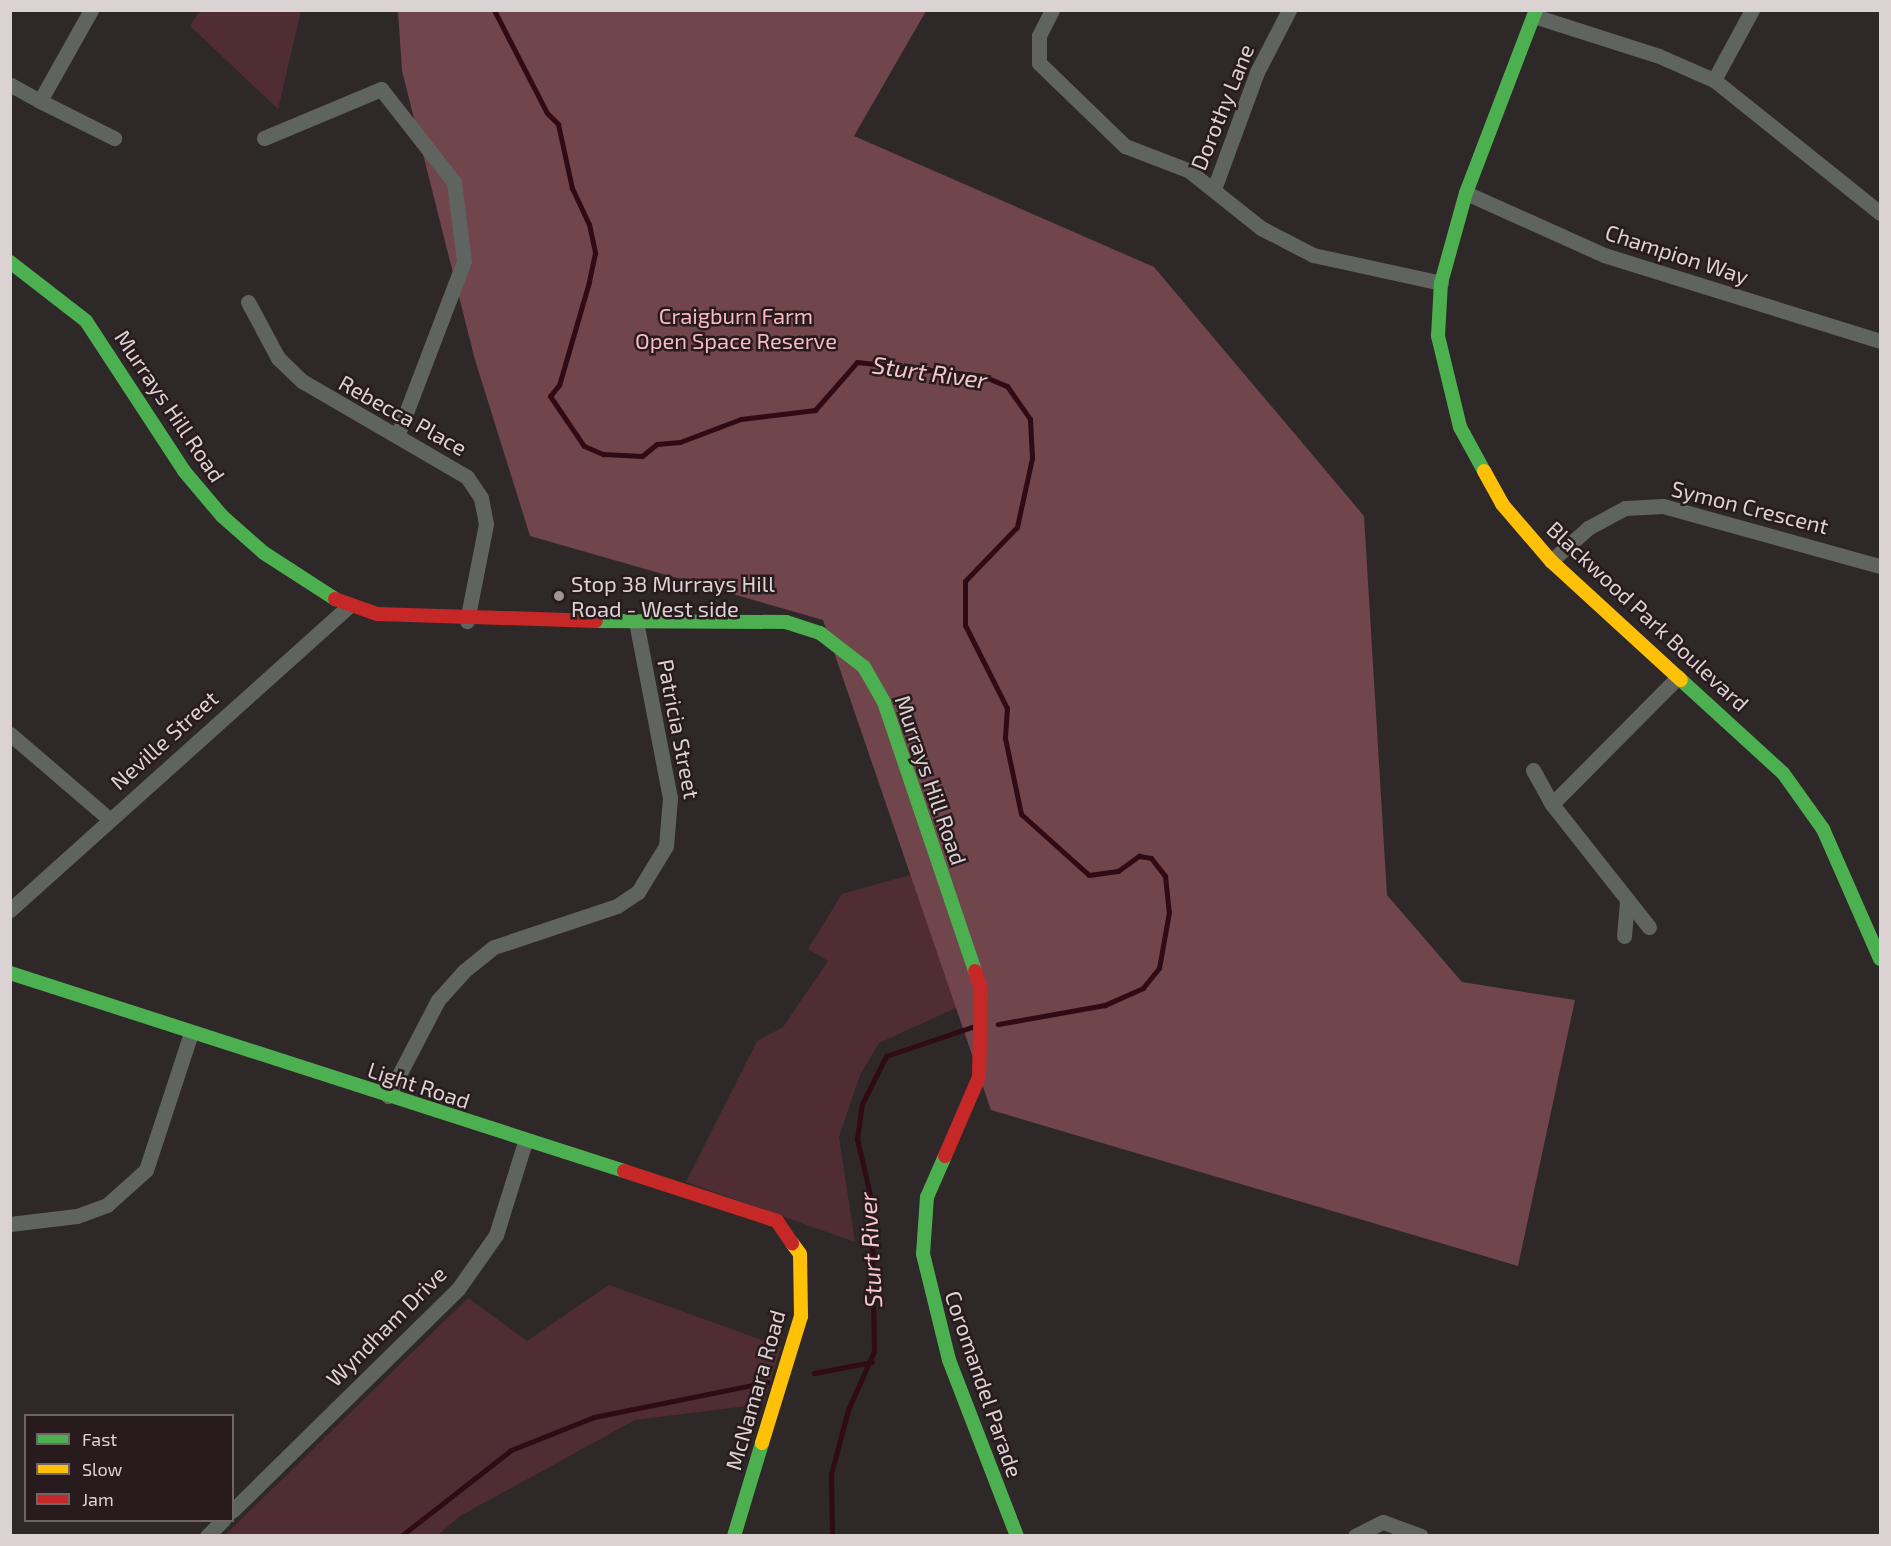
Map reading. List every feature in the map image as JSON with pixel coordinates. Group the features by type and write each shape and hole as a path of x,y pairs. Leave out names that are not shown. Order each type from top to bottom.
{"street":[{"path":"40,101 91,10"},
{"path":"1052,10 1039,36 1039,63 1049,78 1125,146 1188,170 1261,228 1313,255 1441,284"},
{"name":"Dorothy Lane","path":"1214,189 1257,72 1289,10"},
{"path":"1714,80 1752,10"},
{"path":"1535,13 1659,56 1714,80 1881,213"},
{"name":"Blackwood Park Boulevard","path":"1535,13 1466,194 1441,284 1438,336 1460,427 1502,504 1551,561 1783,773 1803,801 1851,884 1881,959"},
{"path":"11,85 114,138"},
{"path":"264,138 381,89 454,182 464,261 397,436"},
{"name":"Champion Way","path":"1466,194 1604,255 1881,341"},
{"name":"Murrays Hill Road","path":"10,262 86,321 184,471 222,516 264,552 349,606 377,614 467,621 786,622 820,633 864,667 884,702 981,994 983,1039"},
{"name":"Rebecca Place","path":"248,302 278,358 302,381 397,436 447,461 467,477 481,498 484,548 467,621"},
{"name":"Symon Crescent","path":"1551,561 1588,528 1625,508 1663,506 1881,566"},
{"name":"Neville Street","path":"10,910 349,606"},
{"name":"Patricia Street","path":"388,1096 438,1000 464,971 494,947 616,906 638,892 666,846 670,798 636,622"},
{"path":"1552,804 1677,677"},
{"path":"10,734 109,819"},
{"path":"1533,770 1552,804 1649,927"},
{"path":"1624,936 1627,900"},
{"name":"Light Road","path":"10,973 525,1142 777,1221 800,1254"},
{"path":"10,1224 77,1216 107,1205 146,1170 191,1033"},
{"name":"Coromandel Parade","path":"983,1039 979,1077 927,1197 923,1254 949,1360 1017,1536"},
{"name":"Wyndham Drive","path":"234,1509 458,1289 496,1235 525,1142"},
{"name":"McNamara Road","path":"734,1536 801,1316 800,1254"},
{"path":"207,1536 222,1522"},
{"path":"1355,1536 1383,1522 1420,1536"}],"shaded area":[{"path":"200,10 301,11 278,109 190,26"},
{"path":"920,872 960,1006 879,1043 860,1075 839,1137 855,1242 686,1182 757,1041 783,1027 828,961 808,949 842,894"},
{"path":"609,1285 781,1347 763,1404 635,1420 460,1516 438,1535 224,1536 468,1298 527,1341"}],"green space":[{"name":"Craigburn Farm Open Space Reserve","path":"398,11 926,11 854,136 1154,267 1364,516 1387,895 1462,982 1575,1000 1518,1266 991,1110 823,620 530,536 475,360 402,71"}],"waterway":[{"name":"Sturt River","path":"494,10 547,113 558,124 572,188 589,224 595,253 589,282 559,385 550,396 584,446 603,454 642,456 657,444 680,442 741,419 815,410 857,362 983,376 1007,386 1030,419 1032,458 1017,527 965,581 965,625 1007,708 1005,738 1021,814 1089,875 1118,871 1139,856 1151,858 1165,876 1169,912 1159,968 1143,988 1105,1005 998,1024"},
{"name":"Sturt River","path":"832,1536 831,1474 848,1410 874,1351 871,1199 857,1139 862,1104 886,1056 972,1027"},
{"path":"814,1373 872,1362"},
{"path":"401,1536 511,1450 594,1417 767,1382"}],"traffic: fast":[{"path":"1484,471 1460,427 1438,336 1441,283 1466,193 1536,10"},
{"path":"10,262 86,321 184,471 222,516 264,553 335,599"},
{"path":"596,621 786,622 820,633 864,667 884,702 975,971"},
{"path":"1681,680 1783,773 1823,829 1880,959"},
{"path":"10,973 624,1171"},
{"path":"945,1156 927,1197 923,1254 949,1360 1017,1536"},
{"path":"734,1536 762,1443"}],"traffic: slow":[{"path":"1484,471 1502,504 1551,561 1681,680"},
{"path":"762,1443 801,1316 800,1254 792,1243"}],"traffic: jam":[{"path":"335,599 377,614 596,621"},
{"path":"945,1156 979,1077 981,989 975,971"},
{"path":"624,1171 777,1221 792,1243"}],"place":[{"name":"Stop 38 Murrays Hill Road - West side","path":"559,596"}]}
